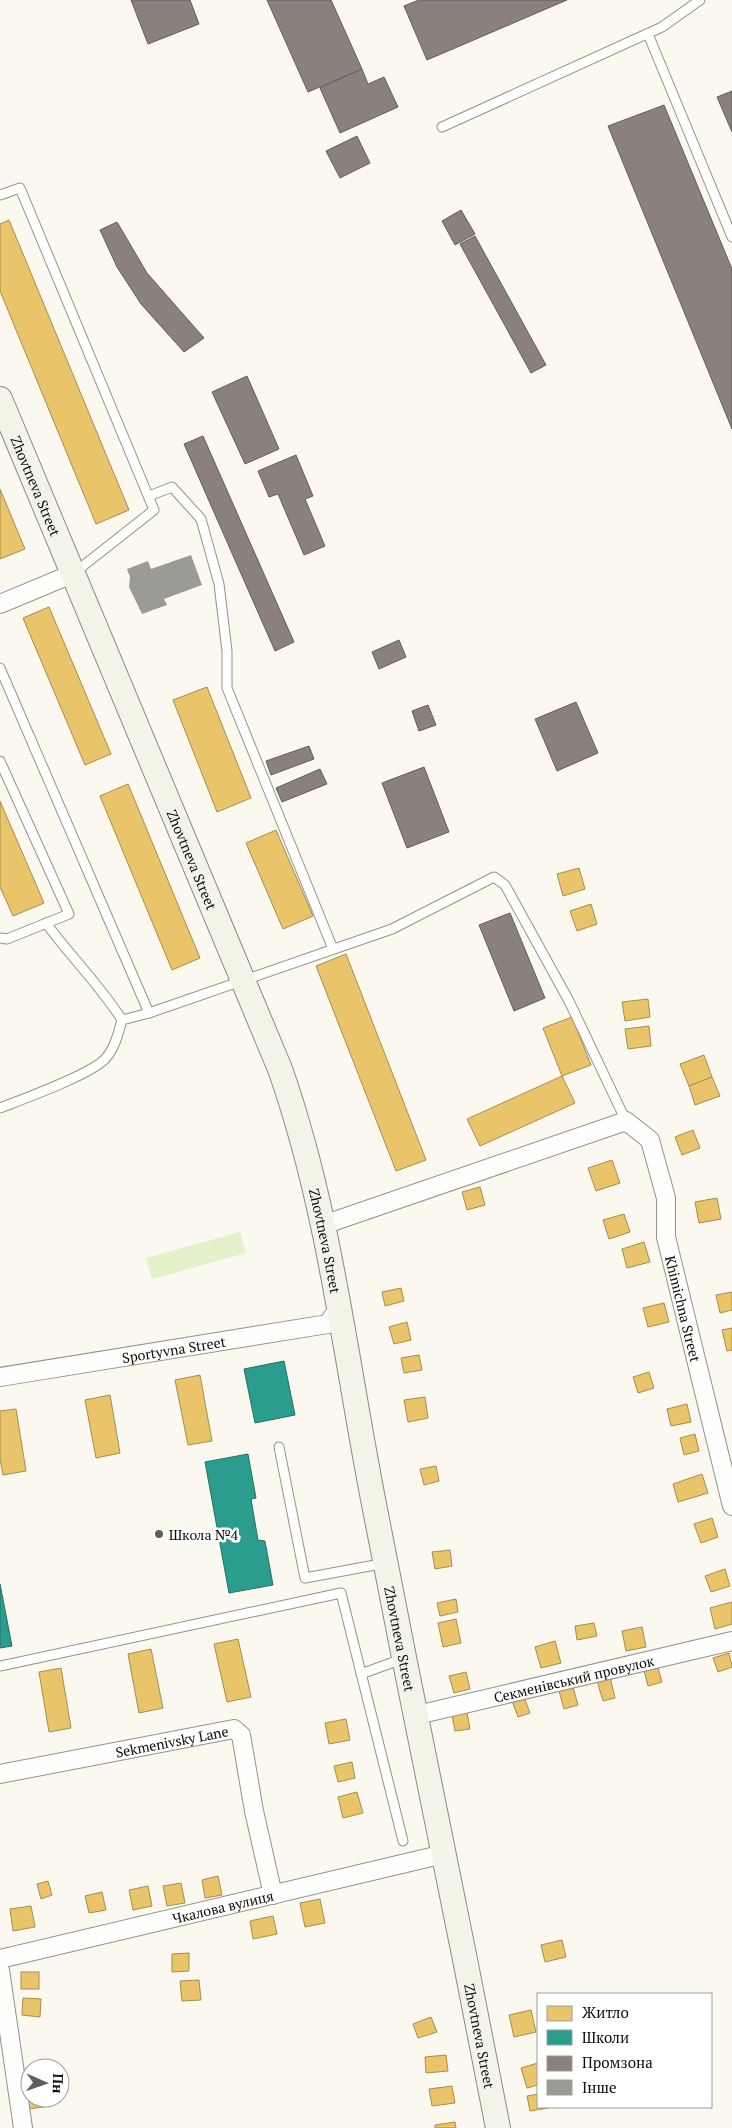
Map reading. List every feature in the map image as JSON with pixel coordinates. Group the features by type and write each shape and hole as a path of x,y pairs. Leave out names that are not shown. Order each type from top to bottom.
{"main road":[{"name":"Zhovtneva Street","path":"0,399 280,1069 297,1118 323,1225 386,1563 498,2128"}],"street":[{"path":"0,604 72,574"},
{"path":"323,1225 626,1121"},
{"name":"Khimichna Street","path":"626,1121 650,1140 666,1198 666,1236 732,1506"},
{"name":"Sportyvna Street","path":"0,1377 328,1324 339,1307"},
{"name":"Секменівський провулок","path":"417,1716 732,1641"},
{"name":"Sekmenivsky Lane","path":"0,1774 234,1729 241,1734 254,1811 273,1895"},
{"name":"Чкалова вулиця","path":"0,1959 444,1854"},
{"path":"0,1970 23,2128"}],"lane":[{"path":"442,127 648,34 662,27 700,0"},
{"path":"648,34 732,238"},
{"path":"0,195 20,188 154,510 72,574"},
{"path":"149,496 172,486 201,519 219,584 227,650 227,688 333,949"},
{"path":"0,668 150,1013"},
{"path":"0,761 69,914 7,939 0,938"},
{"path":"122,1020 150,1013 392,929 494,877 505,885 568,1001 626,1121"},
{"path":"0,1108 65,1081 105,1060 117,1039 122,1020 108,998 69,954 46,923"},
{"path":"279,1446 304,1578 386,1563"},
{"path":"0,1666 341,1593 403,1841"},
{"path":"361,1674 405,1658"}],"green space":[{"path":"240,1232 246,1253 152,1279 146,1258"}],"building: Житло":[{"path":"9,220 129,510 96,524 0,291 0,224"},
{"path":"0,489 25,549 0,559"},
{"path":"49,607 111,754 85,765 23,618"},
{"path":"207,687 251,798 217,812 173,700"},
{"path":"128,784 200,958 172,970 100,796"},
{"path":"0,801 44,903 13,916 0,887"},
{"path":"276,830 313,916 283,929 246,843"},
{"path":"579,868 585,889 563,896 557,874"},
{"path":"591,904 597,924 577,931 570,911"},
{"path":"346,954 426,1160 396,1171 316,966"},
{"path":"648,999 650,1017 625,1021 622,1002"},
{"path":"572,1017 591,1065 562,1076 543,1028"},
{"path":"649,1026 651,1046 628,1049 625,1029"},
{"path":"704,1055 712,1077 689,1086 680,1064"},
{"path":"562,1076 575,1103 480,1146 467,1119"},
{"path":"712,1077 720,1096 695,1105 689,1086"},
{"path":"693,1130 700,1148 682,1155 675,1137"},
{"path":"612,1160 620,1183 596,1191 588,1168"},
{"path":"480,1187 485,1205 467,1210 462,1192"},
{"path":"717,1198 721,1219 699,1223 695,1202"},
{"path":"624,1214 630,1232 609,1239 603,1220"},
{"path":"644,1242 650,1262 627,1268 622,1249"},
{"path":"401,1288 404,1301 385,1306 382,1292"},
{"path":"732,1292 732,1310 720,1313 716,1295"},
{"path":"664,1303 669,1322 648,1327 643,1308"},
{"path":"407,1322 411,1340 394,1344 389,1327"},
{"path":"732,1328 732,1350 727,1351 722,1330"},
{"path":"419,1355 422,1370 404,1373 401,1358"},
{"path":"649,1372 654,1388 638,1393 633,1377"},
{"path":"200,1375 212,1441 188,1445 175,1380"},
{"path":"110,1395 120,1453 96,1458 85,1400"},
{"path":"425,1397 428,1418 408,1422 404,1400"},
{"path":"687,1404 691,1422 671,1426 667,1409"},
{"path":"16,1409 26,1471 3,1475 0,1459 0,1411"},
{"path":"695,1434 699,1451 684,1455 680,1438"},
{"path":"436,1466 439,1481 424,1485 420,1469"},
{"path":"702,1474 708,1493 678,1502 673,1484"},
{"path":"712,1518 718,1537 701,1543 694,1524"},
{"path":"450,1550 452,1566 435,1569 432,1552"},
{"path":"725,1569 730,1586 711,1592 705,1576"},
{"path":"456,1599 458,1612 440,1616 437,1603"},
{"path":"732,1602 732,1624 715,1629 710,1608"},
{"path":"456,1619 461,1643 443,1647 438,1623"},
{"path":"594,1623 597,1636 577,1640 575,1626"},
{"path":"642,1627 646,1647 626,1651 622,1631"},
{"path":"238,1639 251,1697 227,1702 214,1644"},
{"path":"555,1641 561,1663 541,1668 535,1647"},
{"path":"151,1649 163,1708 139,1713 128,1654"},
{"path":"729,1653 732,1667 718,1672 713,1658"},
{"path":"61,1668 71,1728 49,1732 39,1672"},
{"path":"658,1668 662,1682 648,1686 644,1671"},
{"path":"466,1672 470,1689 454,1693 449,1676"},
{"path":"610,1677 615,1698 603,1701 597,1681"},
{"path":"573,1687 578,1705 564,1709 559,1691"},
{"path":"524,1697 530,1713 518,1717 512,1701"},
{"path":"467,1712 470,1729 455,1731 452,1715"},
{"path":"346,1719 350,1740 329,1744 325,1723"},
{"path":"352,1762 355,1778 338,1782 334,1766"},
{"path":"357,1792 363,1813 343,1818 338,1797"},
{"path":"218,1876 222,1895 205,1898 202,1880"},
{"path":"48,1881 52,1895 41,1899 37,1884"},
{"path":"181,1883 185,1903 167,1906 163,1886"},
{"path":"148,1886 152,1906 133,1910 129,1890"},
{"path":"102,1892 106,1910 89,1913 85,1896"},
{"path":"320,1899 325,1923 305,1927 300,1903"},
{"path":"31,1906 35,1927 13,1931 10,1909"},
{"path":"273,1916 277,1934 253,1939 250,1921"},
{"path":"562,1940 566,1957 545,1962 541,1945"},
{"path":"189,1953 189,1971 172,1972 172,1954"},
{"path":"21,1972 39,1972 39,1989 21,1989"},
{"path":"199,1980 201,2000 182,2001 180,1981"},
{"path":"23,1998 41,1999 40,2017 22,2015"},
{"path":"531,2010 536,2032 514,2037 509,2015"},
{"path":"431,2017 437,2032 418,2038 413,2024"},
{"path":"446,2055 448,2071 426,2073 425,2057"},
{"path":"537,2063 537,2085 527,2088 521,2068"},
{"path":"452,2086 455,2103 432,2106 429,2089"},
{"path":"537,2094 537,2108 548,2108 530,2111 527,2096"},
{"path":"455,2122 456,2128 435,2128 435,2125"}],"building: Школи":[{"path":"284,1361 295,1415 255,1423 244,1369"},
{"path":"248,1454 256,1498 251,1499 258,1540 265,1541 273,1585 229,1593 205,1462"},
{"path":"0,1584 12,1646 0,1648"}],"building: Промзона":[{"path":"131,0 190,0 199,24 148,44"},
{"path":"267,0 331,0 362,69 308,92"},
{"path":"419,0 567,0 427,60 404,6"},
{"path":"362,69 368,84 384,77 398,107 340,133 320,88"},
{"path":"732,91 732,132 717,97"},
{"path":"664,105 732,269 732,429 608,126"},
{"path":"357,136 370,163 340,178 326,151"},
{"path":"461,210 475,234 455,245 442,221"},
{"path":"117,222 147,273 204,338 184,352 141,304 117,267 100,230"},
{"path":"475,236 546,365 531,373 460,244"},
{"path":"247,376 279,449 245,464 212,392"},
{"path":"203,436 294,642 275,651 184,444"},
{"path":"296,455 313,496 305,499 325,546 304,555 278,494 269,497 258,471"},
{"path":"399,640 406,657 379,669 372,652"},
{"path":"576,702 598,753 557,771 535,719"},
{"path":"428,705 436,725 419,731 412,711"},
{"path":"309,746 314,759 271,775 266,761"},
{"path":"424,767 449,832 407,848 382,783"},
{"path":"320,769 327,784 282,802 276,788"},
{"path":"510,913 545,998 514,1011 479,925"}],"building: Інше":[{"path":"191,555 202,585 164,599 167,605 142,614 129,587 130,577 127,569 148,561 151,569"}],"place":[{"name":"Школа №4","path":"159,1534"}]}
